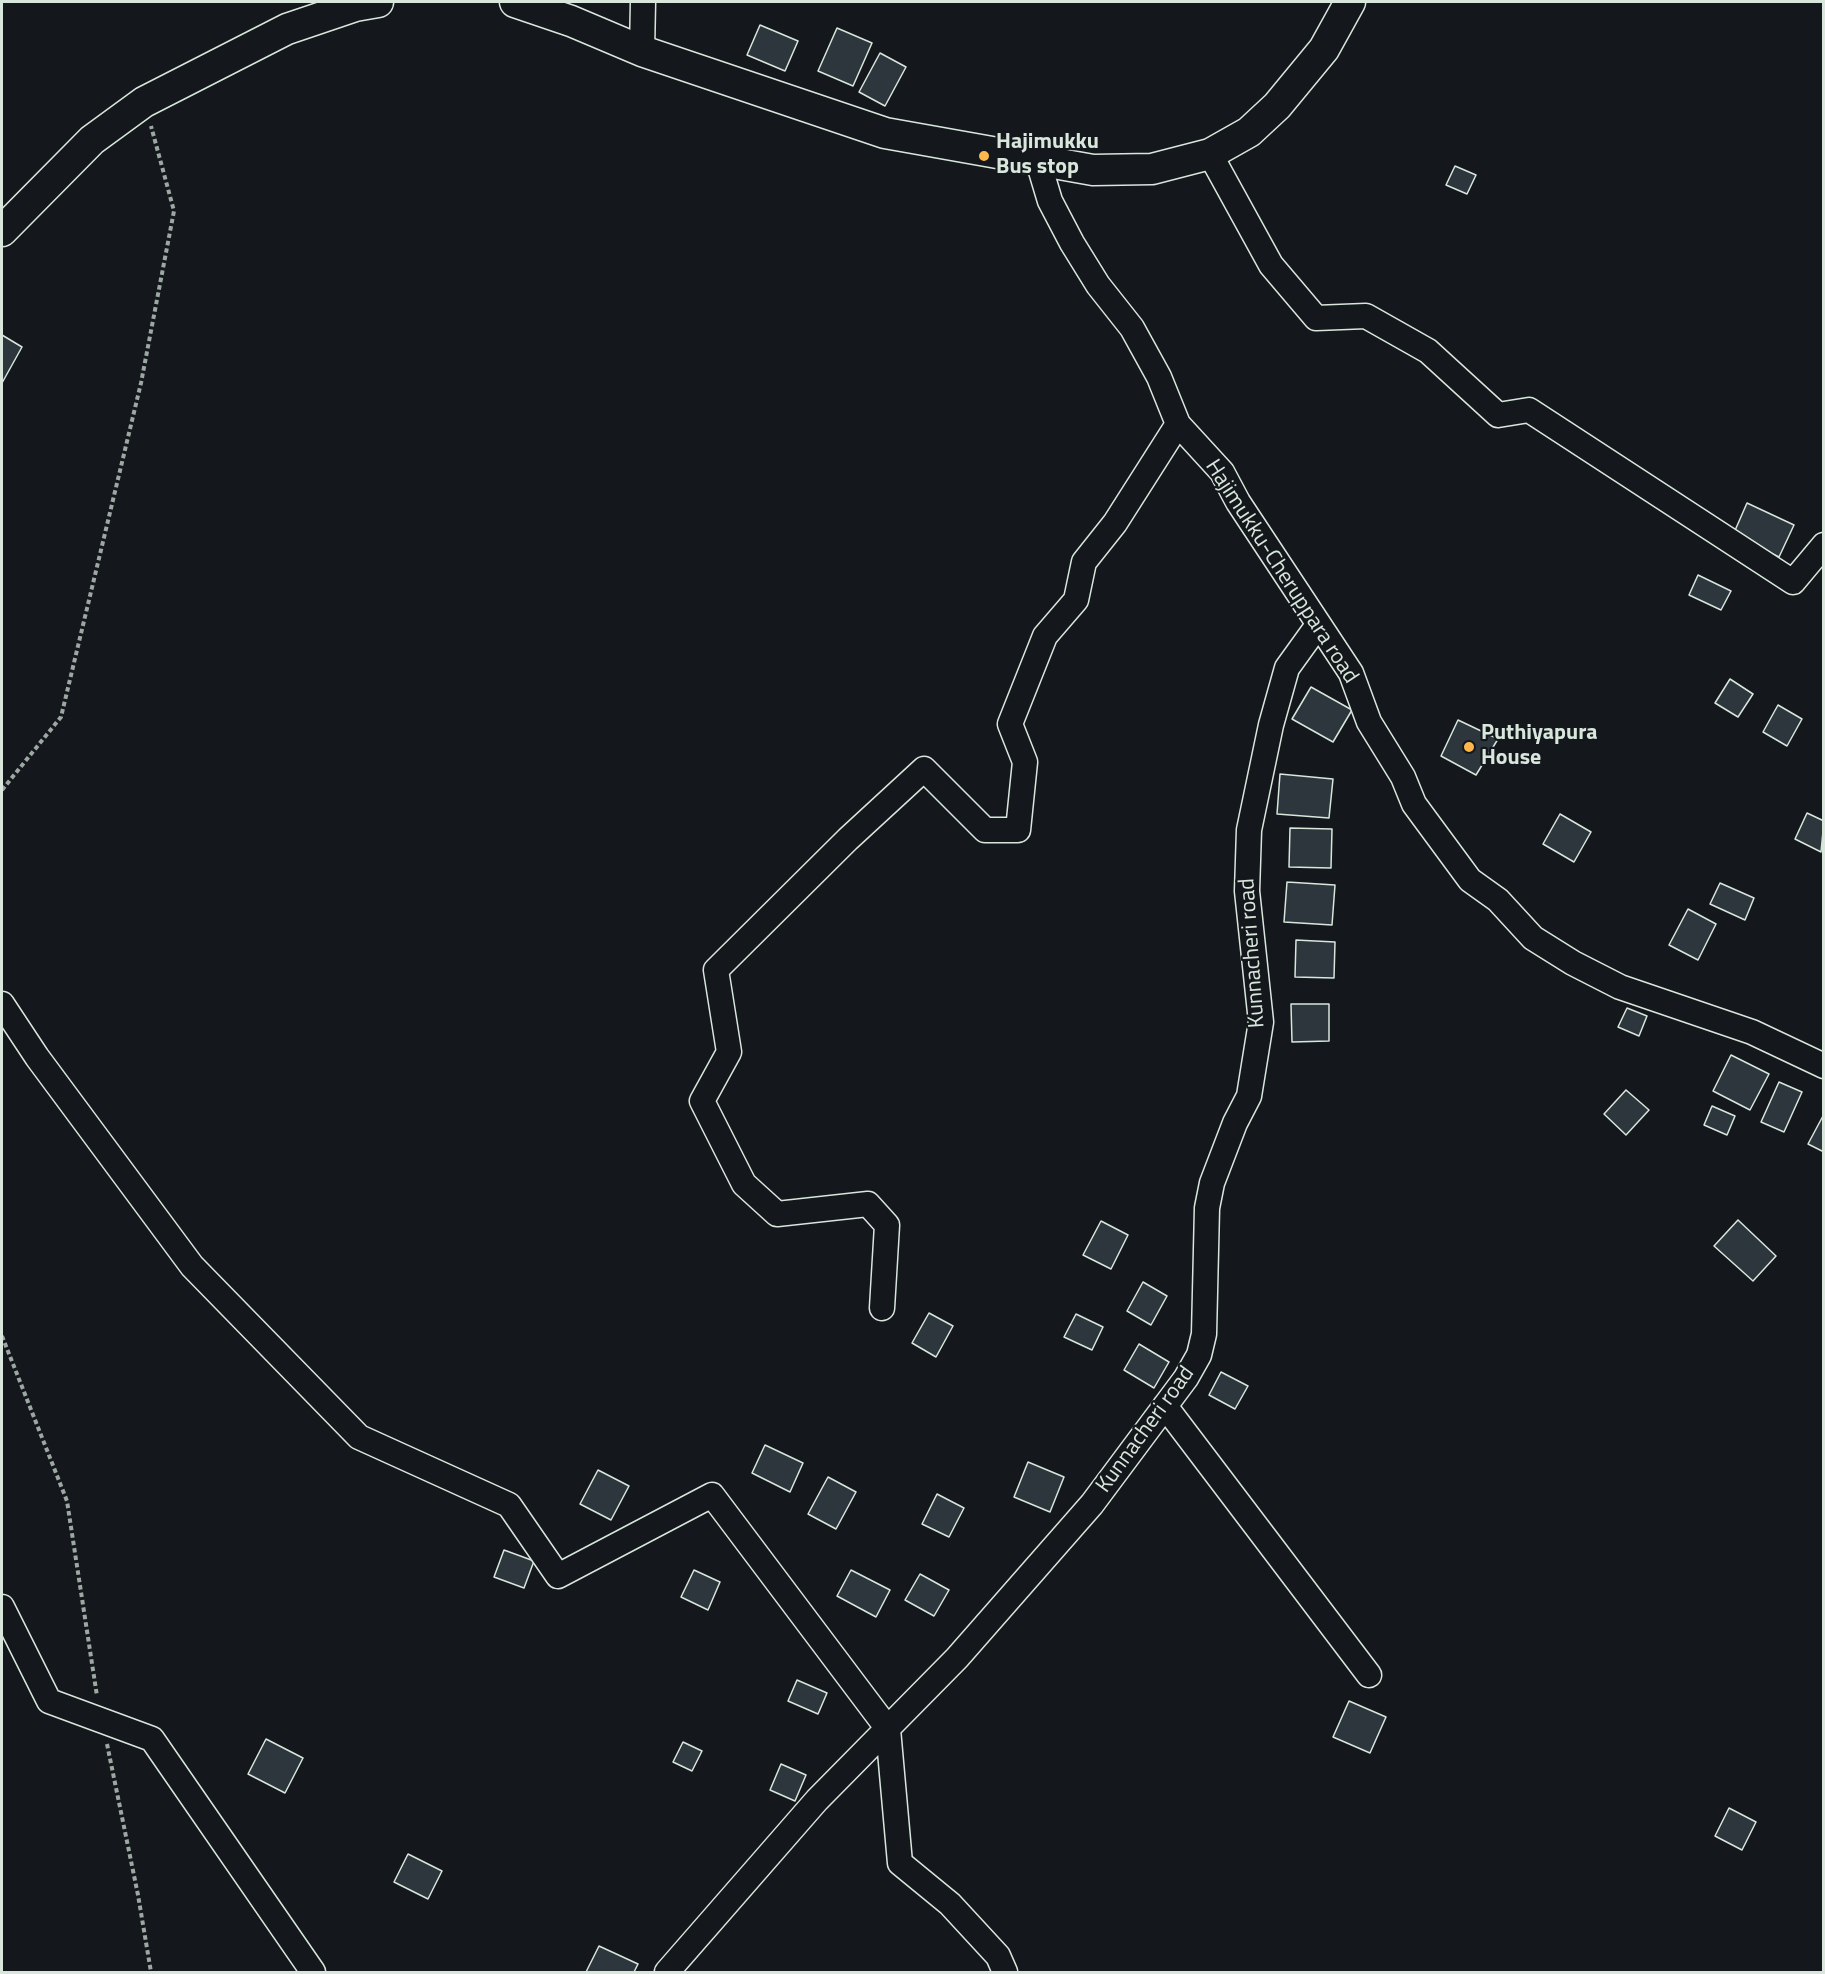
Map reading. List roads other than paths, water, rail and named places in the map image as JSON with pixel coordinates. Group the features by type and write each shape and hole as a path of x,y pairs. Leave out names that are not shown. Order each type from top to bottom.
{"main road":[{"path":"2,231 92,140 144,102 287,29 355,6 378,2"},
{"path":"515,2 571,21 642,51 885,133 1093,170 1152,169 1210,154 1249,132 1277,106 1324,49 1350,2"}],"street":[{"path":"642,51 643,2"},
{"path":"1210,154 1271,265 1316,318 1366,316 1428,351 1498,415 1529,410 1793,582 1824,545"},
{"name":"Hajimukku-Cheruppara road","path":"1038,161 1050,201 1066,233 1098,285 1132,328 1159,377 1178,424 1222,472 1238,502 1351,673 1369,722 1403,777 1414,804 1470,880 1498,900 1533,938 1573,963 1620,987 1752,1032 1824,1066"},
{"path":"882,1308 887,1225 868,1204 777,1214 744,1184 702,1101 729,1052 716,970 848,839 924,769 985,830 1018,830 1025,762 1010,724 1044,636 1076,600 1084,562 1115,523 1178,424"},
{"name":"Kunnacheri road","path":"667,1972 817,1800 957,1658 1092,1504 1165,1406 1199,1355 1203,1334 1207,1208 1212,1183 1235,1123 1249,1096 1261,1022 1247,891 1249,830 1271,725 1287,668 1318,625"},
{"path":"2,1004 36,1057 192,1266 359,1437 509,1505 558,1576 712,1495 888,1728 900,1863 950,1904 999,1956 1005,1972"},
{"path":"1165,1406 1369,1675"},
{"path":"2,1607 49,1701 152,1739 313,1972"}],"place":[{"name":"Hajimukku Bus stop","path":"984,156"},
{"name":"Puthiyapura House","path":"1469,747"}]}
